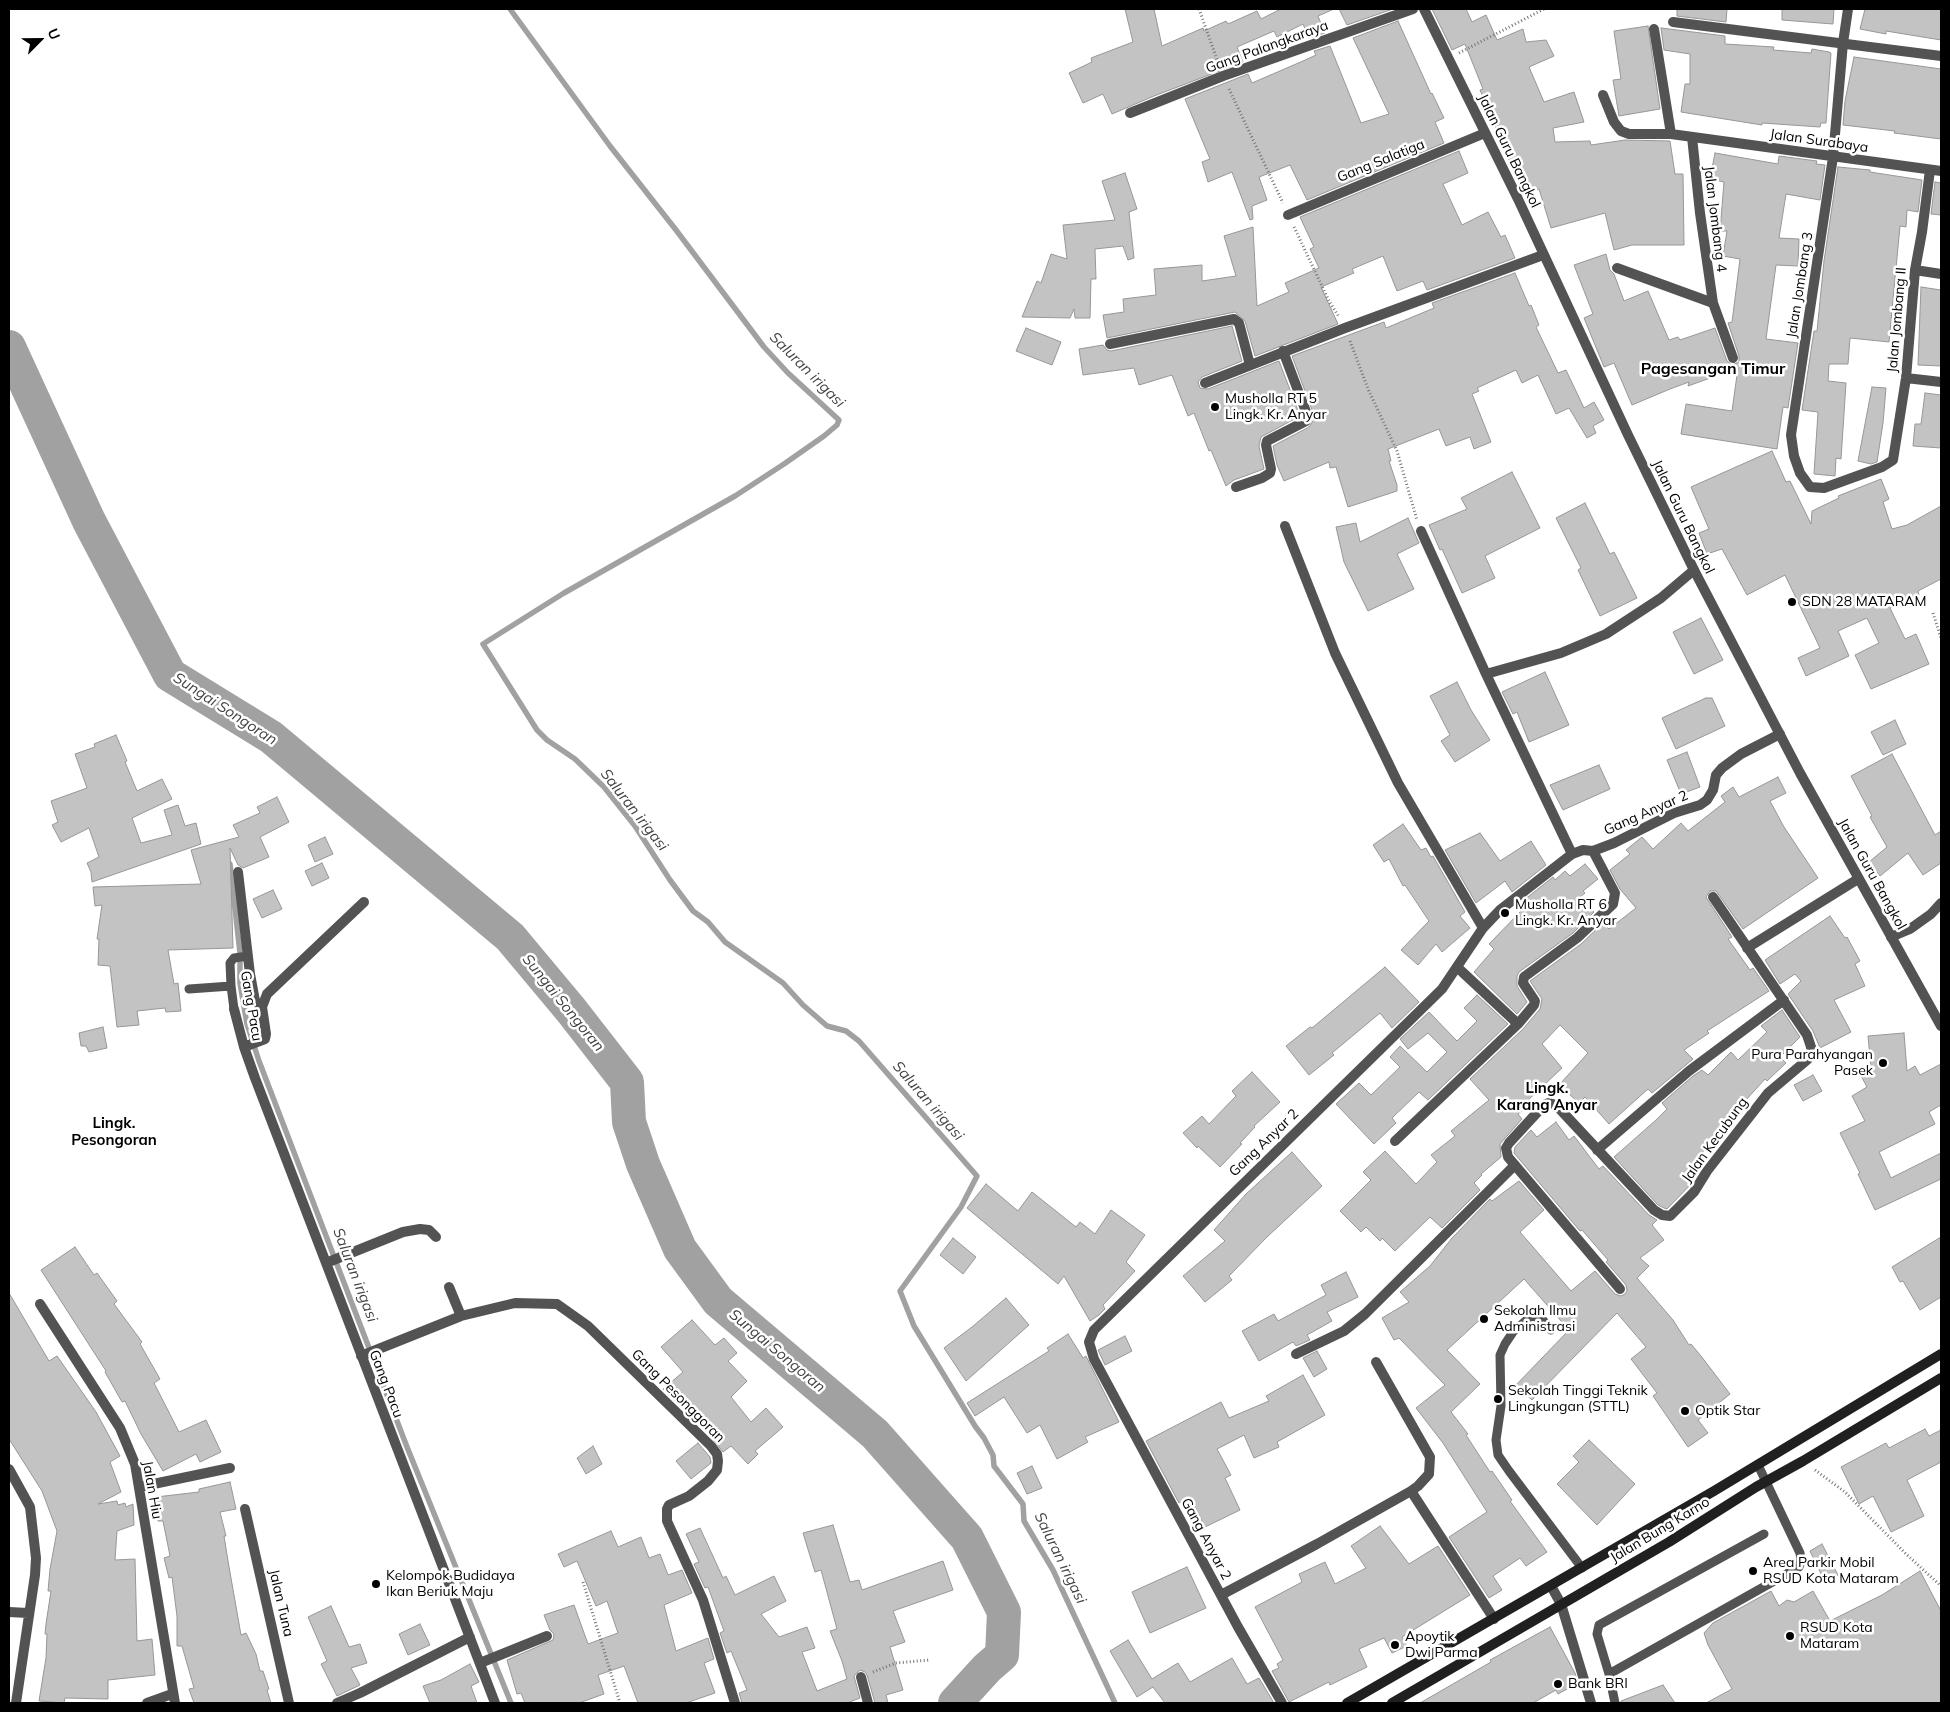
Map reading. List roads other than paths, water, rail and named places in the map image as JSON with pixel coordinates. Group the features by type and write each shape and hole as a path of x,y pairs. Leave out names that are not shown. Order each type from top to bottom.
{"main road":[{"path":"1347,1703 1758,1465 1941,1354"},
{"name":"Jalan Bung Karno","path":"1392,1703 1669,1542 1941,1378"}],"street":[{"name":"Gang Palangkaraya","path":"1130,113 1223,76 1413,9"},
{"name":"Jalan Guru Bangkol","path":"1424,9 1518,199 1628,435 1694,570 1858,879 1941,1026"},
{"name":"Jalan Jombang 3","path":"1848,9 1843,42 1833,157 1791,435 1794,456 1805,483 1810,487 1824,488 1882,467"},
{"path":"1673,22 1843,42 1941,56"},
{"path":"1654,29 1671,134"},
{"name":"Jalan Surabaya","path":"1603,94 1614,122 1620,131 1629,134 1671,134 1941,171"},
{"name":"Gang Salatiga","path":"1288,215 1486,133"},
{"name":"Jalan Jombang 4","path":"1692,137 1700,213 1713,303 1733,358"},
{"name":"Jalan Jombang II","path":"1882,467 1890,464 1894,456 1906,378 1915,270 1930,170"},
{"path":"1205,384 1283,351 1543,255"},
{"path":"1617,268 1713,303"},
{"path":"1915,270 1941,274"},
{"path":"1110,344 1234,319 1239,323 1250,365"},
{"path":"1236,487 1262,478 1270,473 1267,441 1306,421 1307,412 1283,351"},
{"path":"1906,378 1941,382"},
{"path":"1285,526 1335,653 1394,775 1483,928"},
{"path":"1421,531 1486,674 1572,854"},
{"path":"1486,674 1561,653 1606,634 1661,598 1694,570"},
{"name":"Gang Anyar 2","path":"1282,1703 1221,1595 1094,1359 1089,1342 1094,1330 1101,1321 1442,989 1483,928 1500,910 1572,854 1583,850 1593,851 1614,843 1674,813 1700,805 1707,800 1714,790 1716,775 1722,768 1780,734"},
{"path":"1395,1142 1518,1024 1534,1005 1535,1001 1523,983 1524,977 1577,938 1613,904 1615,893 1593,851"},
{"path":"238,872 246,956 256,1001 262,1007"},
{"path":"1747,948 1858,879"},
{"name":"Jalan Kecubung","path":"1296,1354 1344,1331 1365,1314 1511,1161 1506,1153 1508,1143 1538,1110 1548,1103 1556,1105 1566,1114 1654,1210 1662,1215 1670,1216 1694,1192 1707,1171 1768,1093 1812,1054 1807,1035 1713,897"},
{"path":"246,1046 265,1039 262,1007 267,994 364,902"},
{"path":"1891,937 1910,929 1931,914 1941,903"},
{"path":"1457,966 1518,1024"},
{"path":"1597,1150 1689,1071 1784,1000"},
{"name":"Gang Pacu","path":"234,1009 246,1046 333,1260 364,1354 470,1637 483,1661 495,1703"},
{"path":"1511,1161 1620,1289"},
{"path":"333,1260 412,1231 429,1230 436,1237"},
{"path":"449,1287 461,1316"},
{"name":"Gang Pesonggoran","path":"364,1354 461,1316 515,1303 557,1304 588,1326 717,1454 717,1470 708,1481 689,1496 670,1505 667,1509 667,1521 703,1600 735,1703"},
{"name":"Jalan Hiu","path":"40,1304 120,1428 135,1464 174,1698"},
{"path":"1221,1595 1317,1544 1410,1491 1418,1486 1429,1474 1430,1458 1376,1362"},
{"path":"139,1487 230,1468"},
{"path":"9,1469 26,1499 31,1515 36,1558 16,1703"},
{"path":"1410,1491 1494,1619"},
{"name":"Jalan Tuna","path":"245,1509 289,1703"},
{"path":"1551,1586 1561,1604 1591,1703"},
{"path":"9,1612 28,1613"},
{"path":"483,1661 547,1636"},
{"path":"337,1703 470,1637"},
{"path":"861,1677 868,1703"},
{"path":"146,1703 174,1698"}],"lane":[{"name":"Gang Pacu","path":"234,1009 230,986 230,963 234,958 246,956"},
{"path":"189,989 230,986"},
{"path":"1551,1330 1541,1318 1531,1316 1513,1332 1504,1344 1500,1355 1502,1398 1496,1440 1498,1455 1509,1472 1582,1568"},
{"path":"1609,1674 1799,1567 1800,1553 1768,1482 1758,1465"},
{"path":"1615,1703 1609,1674 1597,1634 1599,1625 1764,1534"}],"waterway":[{"name":"Saluran irigasi","path":"510,9 610,146 764,347 788,373 839,420 837,425 824,436 735,496 564,593 483,644 537,730 547,740 575,759 604,787 635,826 670,880 693,911 708,922 725,942 783,983 803,1005 827,1026 846,1031 859,1041 977,1176 961,1207 900,1291 914,1326 984,1438 993,1455 994,1466 1023,1504 1024,1521 1053,1570 1115,1703"},
{"name":"Sungai Songoran","path":"9,347 89,521 170,675 271,737 510,937 571,1010 627,1082 629,1122 643,1164 680,1249 718,1301 875,1434 967,1538 1004,1612 1002,1655 987,1668 955,1703"},
{"name":"Saluran irigasi","path":"230,864 240,953 240,983 247,1024 259,1061 407,1447 511,1703"}],"place":[{"name":"Musholla RT 5 Lingk. Kr. Anyar","path":"1215,407"},
{"name":"SDN 28 MATARAM","path":"1792,602"},
{"name":"Musholla RT 6 Lingk. Kr. Anyar","path":"1505,913"},
{"name":"Pura Parahyangan Pasek","path":"1883,1063"},
{"name":"Sekolah Ilmu Administrasi","path":"1484,1319"},
{"name":"Sekolah Tinggi Teknik Lingkungan (STTL)","path":"1498,1399"},
{"name":"Optik Star","path":"1685,1411"},
{"name":"Area Parkir Mobil RSUD Kota Mataram","path":"1753,1571"},
{"name":"Kelompok Budidaya Ikan Beriuk Maju","path":"376,1584"},
{"name":"RSUD Kota Mataram","path":"1790,1636"},
{"name":"Apoytik Dwi Parma","path":"1395,1645"},
{"name":"Bank BRI","path":"1558,1684"}],"district":[{"name":"Pagesangan Timur","path":"1713,369"},
{"name":"Lingk. Karang Anyar","path":"1547,1096"},
{"name":"Lingk. Pesongoran","path":"114,1132"}]}
